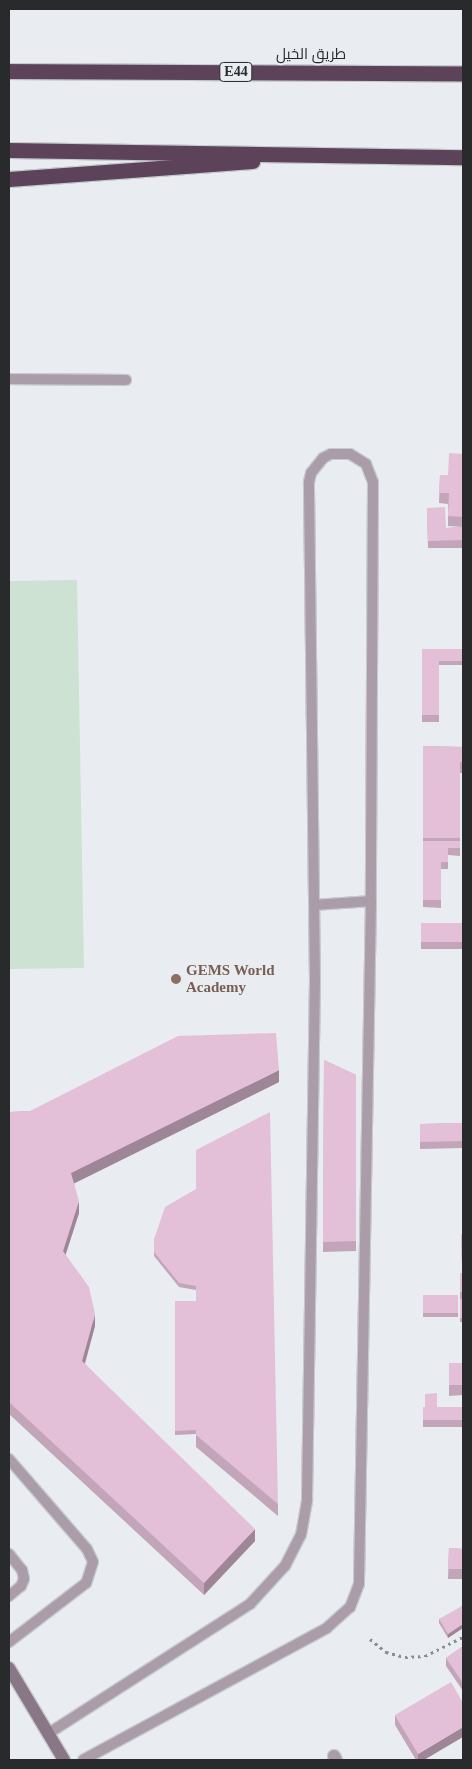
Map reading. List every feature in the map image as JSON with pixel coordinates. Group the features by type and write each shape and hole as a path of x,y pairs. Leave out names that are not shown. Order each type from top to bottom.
{"highway":[{"name":"طريق الخيل","path":"9,71 463,73"},
{"path":"9,150 463,157"},
{"path":"9,179 200,167 314,155"}],"street":[{"path":"9,1668 64,1760"}],"lane":[{"path":"9,379 126,380"},
{"path":"49,1733 250,1604 285,1566 301,1535 307,1500 315,905 309,482 311,473 323,458 341,453 350,454 366,464 373,482 371,901 362,1558 356,1596 341,1617 312,1637 82,1760"},
{"path":"315,905 371,901"},
{"path":"9,1459 88,1549 93,1562 86,1583 9,1642"},
{"path":"9,1554 22,1570 24,1578 20,1586 9,1596"}],"path":[{"path":"370,1639 386,1652 405,1657 425,1656 463,1637"}],"green space":[{"path":"77,580 84,968 9,969 9,581"}],"building":[{"path":"449,453 463,454 463,517 448,516 449,493 439,493 440,475 448,475"},
{"path":"445,507 446,528 463,527 463,540 428,541 427,508"},
{"path":"463,573 463,631 462,631"},
{"path":"422,649 463,649 463,661 422,659"},
{"path":"422,659 439,659 439,715 422,715"},
{"path":"423,746 463,747 463,762 460,762 460,838 423,838"},
{"path":"423,841 460,841 460,848 448,848 448,862 441,862 441,900 423,900"},
{"path":"421,923 463,923 463,942 421,942"},
{"path":"276,1033 279,1070 71,1173 79,1201 63,1251 89,1287 95,1314 82,1361 255,1529 204,1583 9,1402 9,1112 30,1111 178,1036"},
{"path":"324,1060 356,1075 356,1241 323,1242"},
{"path":"270,1112 278,1504 196,1435 196,1150"},
{"path":"463,1123 463,1141 420,1142 420,1124"},
{"path":"196,1189 196,1286 179,1283 154,1252 154,1239 165,1207"},
{"path":"461,1234 463,1234 463,1261 462,1261"},
{"path":"460,1273 463,1274 463,1292 460,1292"},
{"path":"423,1295 458,1295 458,1313 423,1313"},
{"path":"460,1299 463,1299 463,1318 460,1318"},
{"path":"175,1301 196,1301 196,1430 175,1431"},
{"path":"449,1363 463,1363 463,1385 449,1385"},
{"path":"437,1393 437,1407 425,1407 425,1394"},
{"path":"423,1407 463,1407 463,1420 423,1420"},
{"path":"449,1548 463,1549 463,1569 448,1569"},
{"path":"462,1606 463,1624 448,1634 439,1619"},
{"path":"463,1646 463,1683 446,1658"},
{"path":"451,1682 463,1703 463,1727 418,1754 395,1715"}],"place":[{"name":"GEMS World Academy","path":"176,979"}]}
